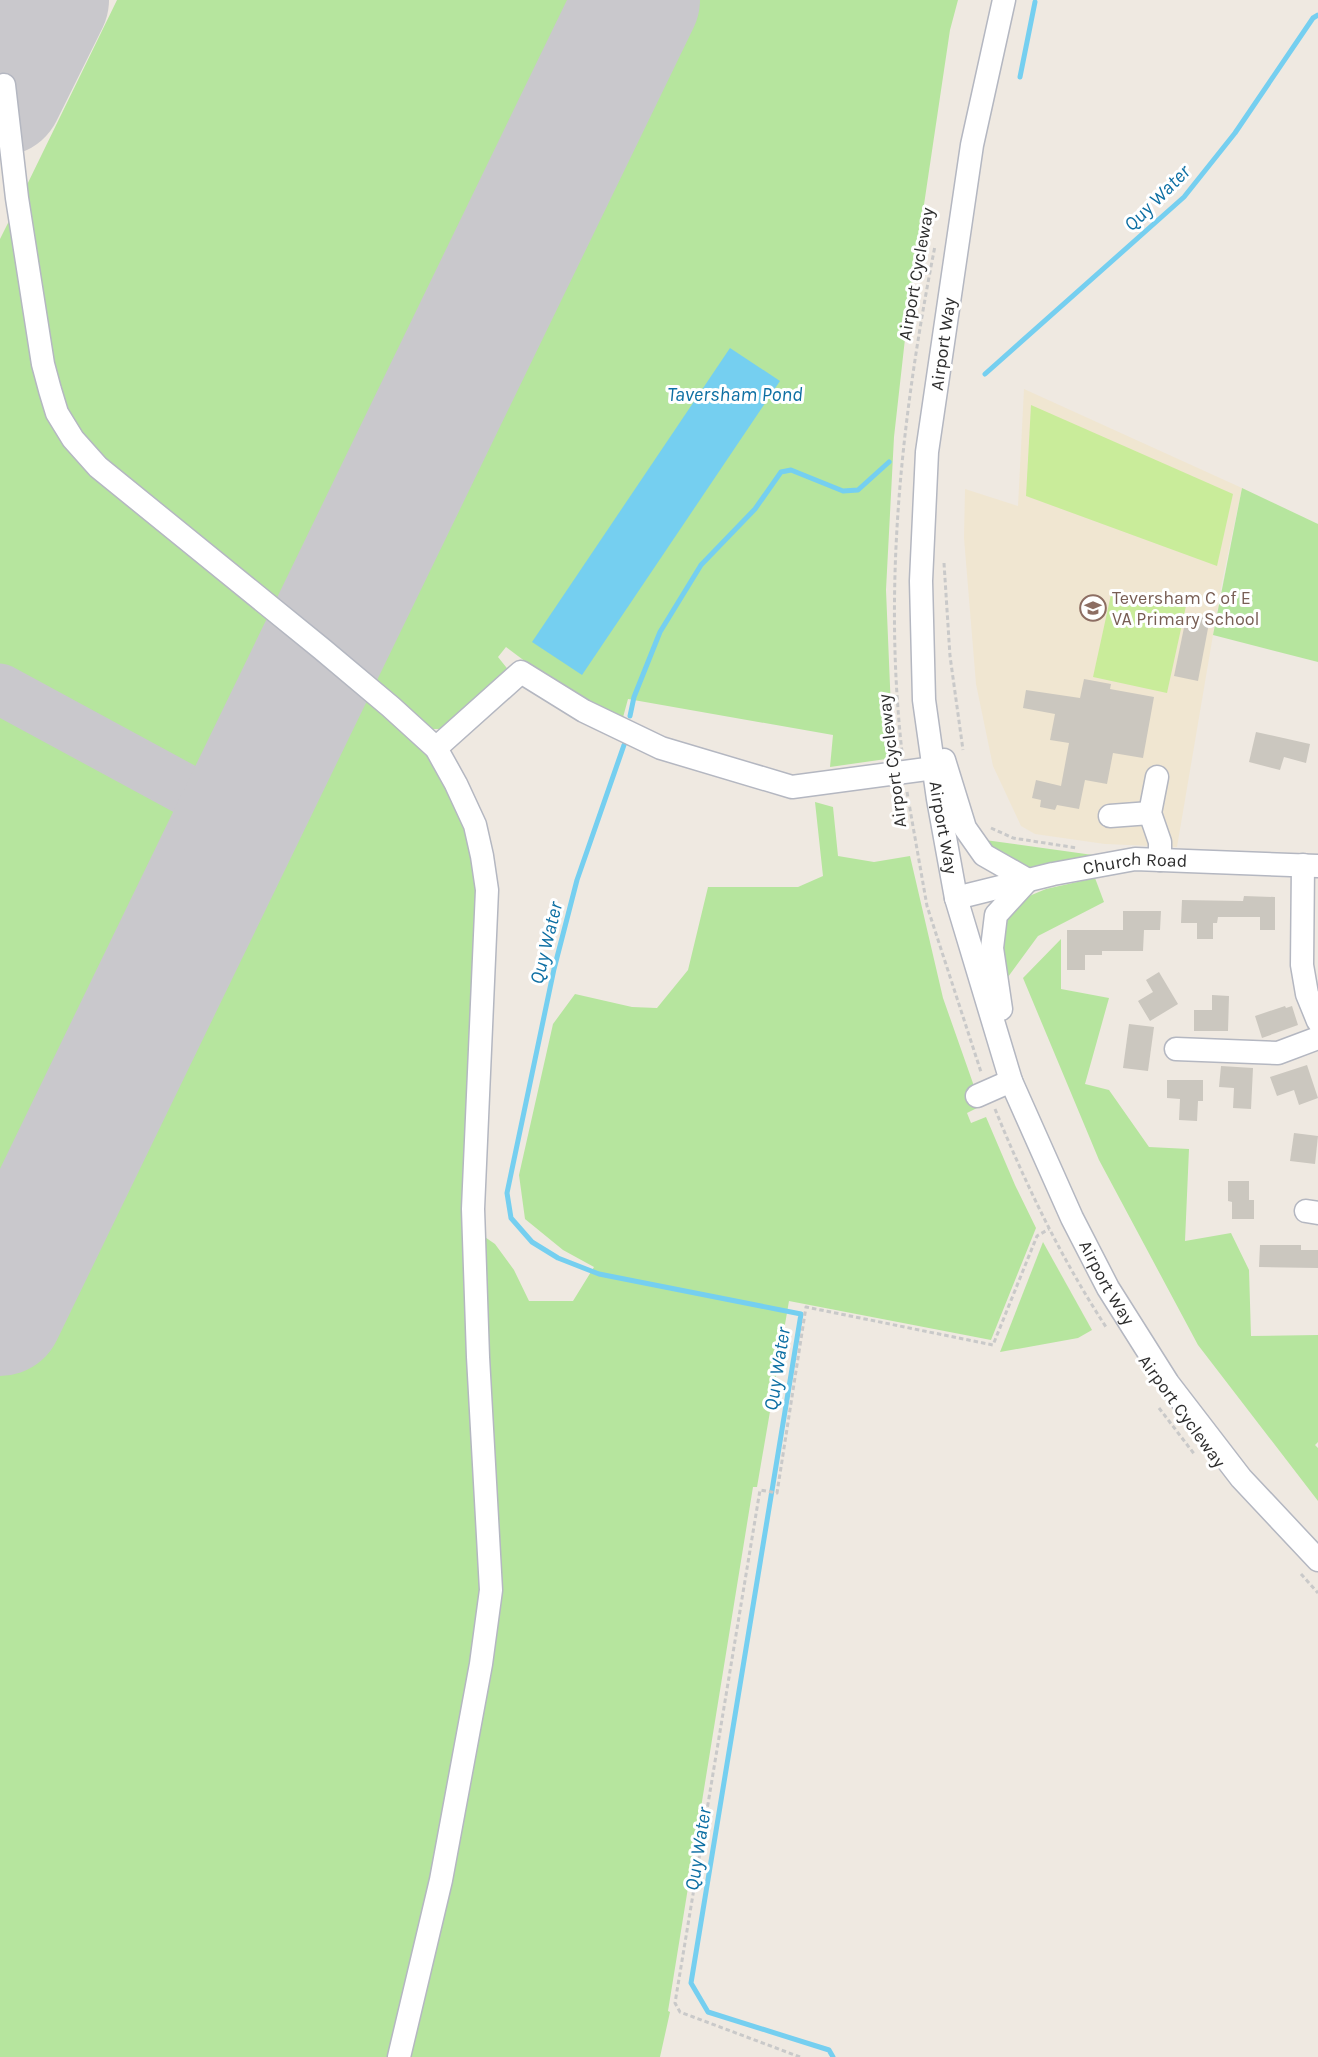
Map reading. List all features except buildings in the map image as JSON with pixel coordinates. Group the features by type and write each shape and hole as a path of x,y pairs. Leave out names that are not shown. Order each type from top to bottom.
{"street":[{"name":"Airport Way","path":"1004,0 972,145 927,452 921,581 924,700 956,898 1011,1081 1077,1228 1108,1288 1168,1383 1241,1478 1318,1560"},
{"path":"4,85 17,198 43,364 57,413 73,439 98,467 391,706 436,748 475,825 482,856 486,890 472,1209 491,1590 481,1664 448,1846 399,2057"},
{"path":"436,748 521,672 584,711 661,748 792,788 934,768"},
{"path":"924,700 965,828 984,855 1028,880 996,915 992,948 1011,1081 982,1094"},
{"path":"1157,777 1150,813 1160,842 1160,860"},
{"path":"1110,816 1150,813"},
{"name":"Church Road","path":"956,898 1028,880 1135,859 1311,865"},
{"path":"1311,865 1302,965 1307,994 1318,1021"},
{"path":"1176,1049 1278,1053 1318,1038"}],"path":[{"name":"Airport Cycleway","path":"935,243 922,310 902,449 894,580 896,699 904,772 927,906 982,1094 1049,1229 1087,1298 1112,1336"},
{"path":"944,563 950,656 963,755"},
{"path":"985,821 990,828 1013,838 1078,848"},
{"path":"800,2057 680,2012 675,2003 760,1490 777,1493 806,1307 993,1345 1037,1236 1049,1229"},
{"name":"Airport Cycleway","path":"1156,1403 1168,1422 1197,1457"},
{"path":"1301,1574 1318,1593"}],"shaded area":[{"name":"Teversham C of E VA Primary School","path":"1024,389 1242,488 1222,582 1177,847 1105,844 1035,834 1021,826 993,766 976,684 964,538 965,489 1018,506"}],"green space":[{"path":"117,0 958,0 950,30 908,312 894,437 886,590 893,758 830,767 833,735 628,699 622,721 554,683 506,647 498,657 510,672 444,729 428,729 89,448 58,399 23,193"},
{"path":"14,211 51,413 366,692 440,768 479,860 484,1621 394,2057 0,2057 0,239"},
{"path":"1031,405 1233,494 1217,566 1026,496"},
{"path":"1242,488 1318,524 1318,662 1213,635"},
{"path":"1112,590 1186,606 1167,693 1093,677"},
{"path":"815,802 833,807 838,856 874,862 910,856 943,998 981,1106 967,1113 971,1123 986,1117 1036,1228 991,1340 789,1301 757,1487 753,1487 668,2011 670,2012 660,2057 404,2057 495,1618 479,1233 495,1244 514,1270 529,1301 573,1301 594,1267 563,1250 525,1219 519,1175 553,1024 575,994 632,1007 657,1008 688,970 708,887 798,887 823,876"},
{"path":"985,840 1100,856 1049,867 1023,867 1000,858"},
{"path":"1095,878 1104,902 1038,936 1008,977 1001,938 1008,914 1022,899 1046,889"},
{"path":"1061,939 1061,989 1109,998 1085,1084 1109,1090 1149,1147 1189,1149 1185,1241 1231,1233 1249,1270 1251,1336 1318,1335 1318,1442 1315,1445 1318,1448 1318,1501 1198,1345 1099,1160 1023,978"},
{"path":"1043,1242 1092,1330 1078,1338 1000,1352"}],"water":[{"name":"Taversham Pond","path":"730,348 780,381 582,675 532,642"}],"waterway":[{"path":"1020,77 1035,2"},
{"name":"Quy Water","path":"985,374 1184,197 1235,133 1313,18 1318,15"},
{"name":"Quy Water","path":"630,716 634,697 660,632 701,565 755,509 781,472 791,470 843,491 858,490 889,462"},
{"name":"Quy Water","path":"624,745 577,880 554,969 507,1193 511,1218 532,1242 558,1258 599,1274 801,1314 691,1983 708,2012 829,2050 833,2057"}],"taxiway":[{"path":"0,689 240,819"},
{"path":"0,1264 20,1273"}],"runway":[{"path":"0,93 46,0"},
{"path":"0,1313 637,0"}],"place":[{"name":"Teversham C of E VA Primary School","path":"1093,608"}]}
